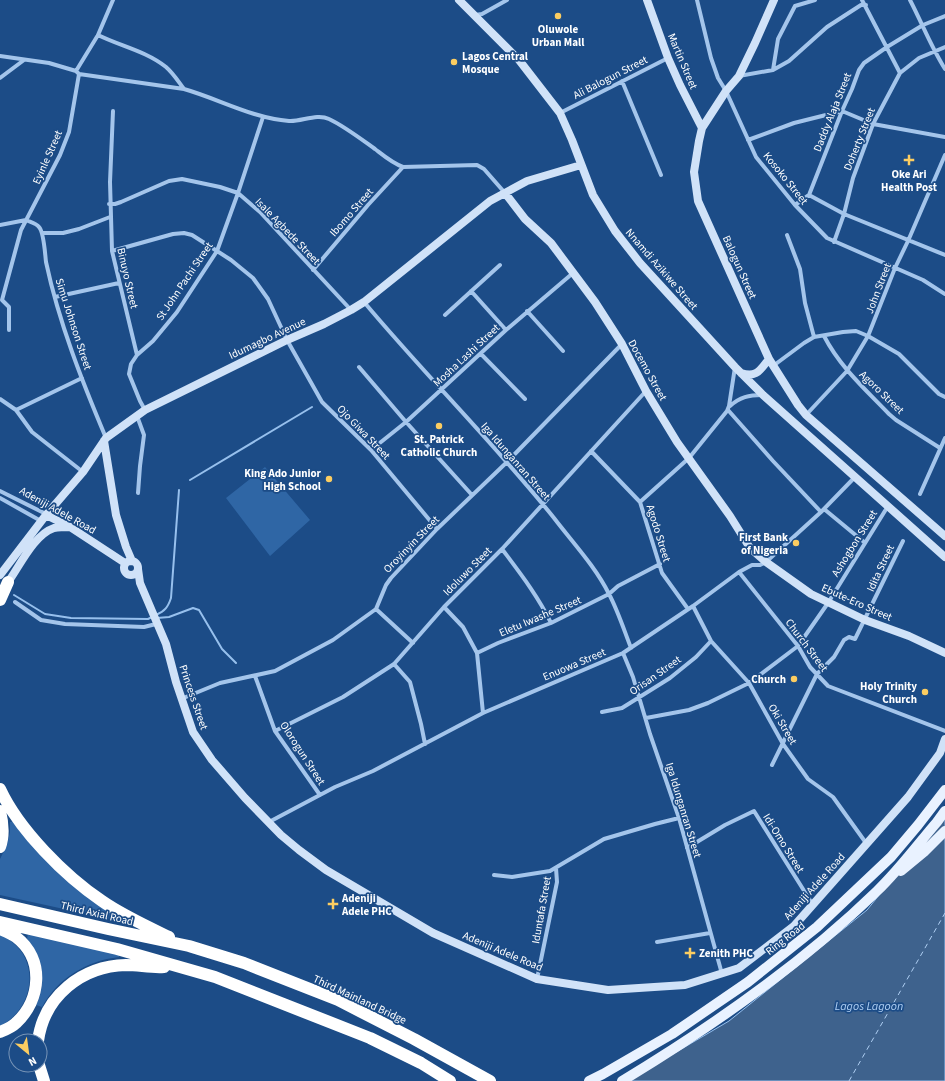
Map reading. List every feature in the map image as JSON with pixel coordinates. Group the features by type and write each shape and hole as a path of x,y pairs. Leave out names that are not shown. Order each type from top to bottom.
{"highway":[{"path":"0,600 3,583"},
{"path":"0,789 23,827 57,864 86,889 103,902 134,920 188,946"},
{"path":"0,811 2,820 0,847"},
{"name":"Third Axial Road","path":"0,904 188,946"},
{"path":"0,922 117,949 215,977 370,1038 421,1063 450,1081"},
{"path":"0,929 16,937 27,948 37,980 36,992 27,1011 15,1024 0,1032"},
{"name":"Third Mainland Bridge","path":"188,946 244,963 338,1000 414,1039 490,1081"},
{"path":"40,1033 47,1011 63,990 79,978 91,972 107,967 127,965 153,968 176,967"}],"main road":[{"name":"Nnamdi Azikiwe Street","path":"459,0 519,60 560,113 593,195 615,231 640,263 741,374 945,557"},
{"name":"Martin Street","path":"647,0 668,58 702,128"},
{"name":"Balogun Street","path":"774,0 739,76 726,91 702,128 694,172 698,201 771,362 798,405 806,415 945,536"},
{"name":"Idumagbo Avenue","path":"3,583 44,518 83,472 105,440 145,410 351,310 364,302 490,201 527,182 580,165"},
{"name":"Docemo Street","path":"505,193 525,219 551,243 595,302 622,344 646,391 677,442 730,516 750,548 766,562"},
{"path":"741,374 750,375 756,373 771,362"},
{"path":"105,440 116,515 129,562"},
{"name":"Adeniji Adele Road","path":"44,518 70,527 129,562"},
{"path":"3,583 42,536 53,528 70,527"},
{"path":"129,562 136,563 138,569 137,573 130,576"},
{"path":"129,562 123,569 124,572 140,583"},
{"name":"Ebute-Ero Street","path":"766,562 811,594 828,603 865,620 909,636 945,653"},
{"name":"Princess Street","path":"138,569 140,583 156,624 166,644 181,699 193,732 212,760 245,798 269,822"},
{"name":"Adeniji Adele Road","path":"269,822 299,850 326,870 433,933 537,979 608,990 685,985 739,968 794,926 908,797 940,753 945,739"},
{"name":"Ring Road","path":"589,1081 672,1034 748,982 817,928 891,857 945,790"},
{"path":"878,890 945,811"},
{"path":"622,1081 718,1021 774,979 824,939 878,890 924,852 945,831"}],"street":[{"path":"78,72 98,35 112,0"},
{"path":"474,15 482,14 507,0"},
{"name":"Kosoko Street","path":"697,0 718,78 726,91 756,157 795,205 828,238 834,242 924,280 945,294"},
{"path":"773,70 778,39 795,6 814,0"},
{"path":"862,0 866,5 900,73"},
{"path":"910,0 923,25 934,52 945,69"},
{"path":"739,76 773,70 789,62 828,26 861,5 866,5"},
{"name":"Daddy Alaja Street","path":"809,195 859,70 864,63 923,25 945,16"},
{"path":"98,35 146,55 165,66 184,88"},
{"name":"Doherty Street","path":"834,242 844,214 853,178 873,124 900,73 919,58 945,47"},
{"path":"0,56 49,63 78,72 184,88 264,117 291,122 320,117 327,118 360,138 395,164 403,166 477,165 484,169 505,193"},
{"name":"Ali Balogun Street","path":"560,113 668,58"},
{"path":"0,78 24,60"},
{"name":"Eyinle Street","path":"1,300 21,230 60,155 69,132 78,72"},
{"path":"622,81 661,175"},
{"name":"Binuyo Street","path":"113,111 110,204 112,251 137,356"},
{"path":"748,140 794,123 842,111 873,124 945,137"},
{"name":"St John Pachi Street","path":"137,356 153,341 176,312 217,251 264,117"},
{"name":"John Street","path":"806,415 847,371 868,336 895,268 945,155"},
{"name":"Ibomo Street","path":"313,270 403,166"},
{"name":"Isale Agbede Street","path":"110,204 121,202 169,181 182,179 220,187 238,193 260,212 351,310"},
{"path":"795,205 809,195 844,214 945,255"},
{"path":"0,225 26,220 36,224 43,233 62,233 80,229 110,217"},
{"name":"Simu Johnson Street","path":"43,233 43,248 55,297 69,342 105,440"},
{"name":"Ojo Giwa Street","path":"112,251 173,234 184,233 192,235 231,260 253,278 268,299 287,340 322,402 371,450 438,529"},
{"path":"787,235 800,269 805,303 814,337"},
{"path":"445,315 500,265"},
{"name":"Mosha Lashi Street","path":"371,450 406,422 527,311 573,273"},
{"path":"55,297 120,283"},
{"path":"471,291 506,330"},
{"path":"1,300 9,307 9,330"},
{"name":"Iga Idunganran Street","path":"364,302 507,462 543,504 596,572 610,594 631,648"},
{"path":"527,311 563,351"},
{"path":"771,362 814,337 856,331 868,336 899,354 939,394 945,398"},
{"name":"Agoro Street","path":"824,336 830,349 847,371 896,420 940,448"},
{"name":"Oroyinyin Street","path":"376,609 386,584 391,578 622,344"},
{"path":"481,354 525,400"},
{"path":"137,356 131,364 129,374 145,410"},
{"path":"359,367 472,495"},
{"path":"735,367 728,408 772,461 822,510 864,542"},
{"path":"16,410 82,378"},
{"name":"Idoluwo Steet","path":"275,731 343,696 394,664 444,607 502,549 646,391"},
{"path":"640,502 689,458 728,408 742,397 763,395"},
{"path":"0,399 16,410 32,432 83,472"},
{"path":"137,416 144,435 138,493"},
{"path":"920,494 945,438"},
{"name":"Agodo Street","path":"591,451 640,502 662,573 688,609"},
{"name":"Enuowa Street","path":"269,822 335,786 373,771 483,713 623,653 693,606 738,572 752,565 760,565 766,562 822,510 855,476"},
{"name":"Adeniji Adele Road","path":"0,490 44,518"},
{"name":"Adeniji Adele Road","path":"0,498 44,518"},
{"name":"Ashogbon Street","path":"646,718 689,710 708,703 749,683 798,646 828,603 864,542 888,506"},
{"name":"Idita Street","path":"817,674 834,657 844,640 849,637 855,639 902,541"},
{"path":"502,549 526,580 542,605 551,623"},
{"name":"Eletu Iwashe Street","path":"477,653 498,643 551,623 610,594 618,586 660,564"},
{"name":"Church Street","path":"738,572 798,646 810,667 828,686 945,731"},
{"path":"15,602 41,620 65,624 144,627 156,624"},
{"name":"Oki Street","path":"693,606 711,641 749,683 783,744 808,779 839,803 866,843"},
{"path":"444,607 463,627 477,653 483,713"},
{"path":"181,699 220,683 275,671 333,640 376,609 413,643"},
{"name":"Orisan Street","path":"602,712 622,708 670,678 696,657 711,641"},
{"name":"Iga Idunganran Street","path":"623,653 633,678 650,734 679,818 722,974"},
{"path":"394,664 410,682 425,744"},
{"path":"772,765 817,674"},
{"name":"Olorogun Street","path":"255,676 275,731 320,795"},
{"name":"Idi-Omo Street","path":"687,848 724,825 754,811 813,905"},
{"path":"494,875 512,877 544,873 556,868 604,840 679,818"},
{"name":"Iduntafa Street","path":"537,979 557,882 556,868"},
{"path":"657,942 710,933"}],"shaded area":[{"path":"265,467 310,520 270,556 226,498"},
{"path":"15,821 93,901 123,922 0,895 0,859 7,845 10,832 10,822"},
{"path":"0,933 13,942 23,954 29,974 29,985 27,995 17,1013 0,1026"},
{"path":"28,933 120,954 119,957 95,962 84,967 65,979 56,988 42,1007 36,1005 42,988 41,970 36,954 27,939"}],"water":[{"name":"Lagos Lagoon","path":"945,813 945,1081 627,1081 729,1021 867,910"}],"waterway":[{"path":"190,480 312,407"},
{"path":"156,615 166,608 171,598 179,490"},
{"path":"14,595 45,614 71,618 148,619 152,617"},
{"path":"157,618 169,617 193,608 199,610 222,649 236,663"}],"ferry route":[{"path":"849,1081 945,913"}],"place":[{"name":"Oluwole Urban Mall","path":"558,16"},
{"name":"Lagos Central Mosque","path":"454,62"},
{"name":"Oke Ari Health Post","path":"909,160"},
{"name":"St. Patrick Catholic Church","path":"439,426"},
{"name":"King Ado Junior High School","path":"329,479"},
{"name":"First Bank of Nigeria","path":"796,543"},
{"name":"Church","path":"794,679"},
{"name":"Holy Trinity Church","path":"925,692"},
{"name":"Adeniji Adele PHC","path":"333,904"},
{"name":"Zenith PHC","path":"690,953"}]}
